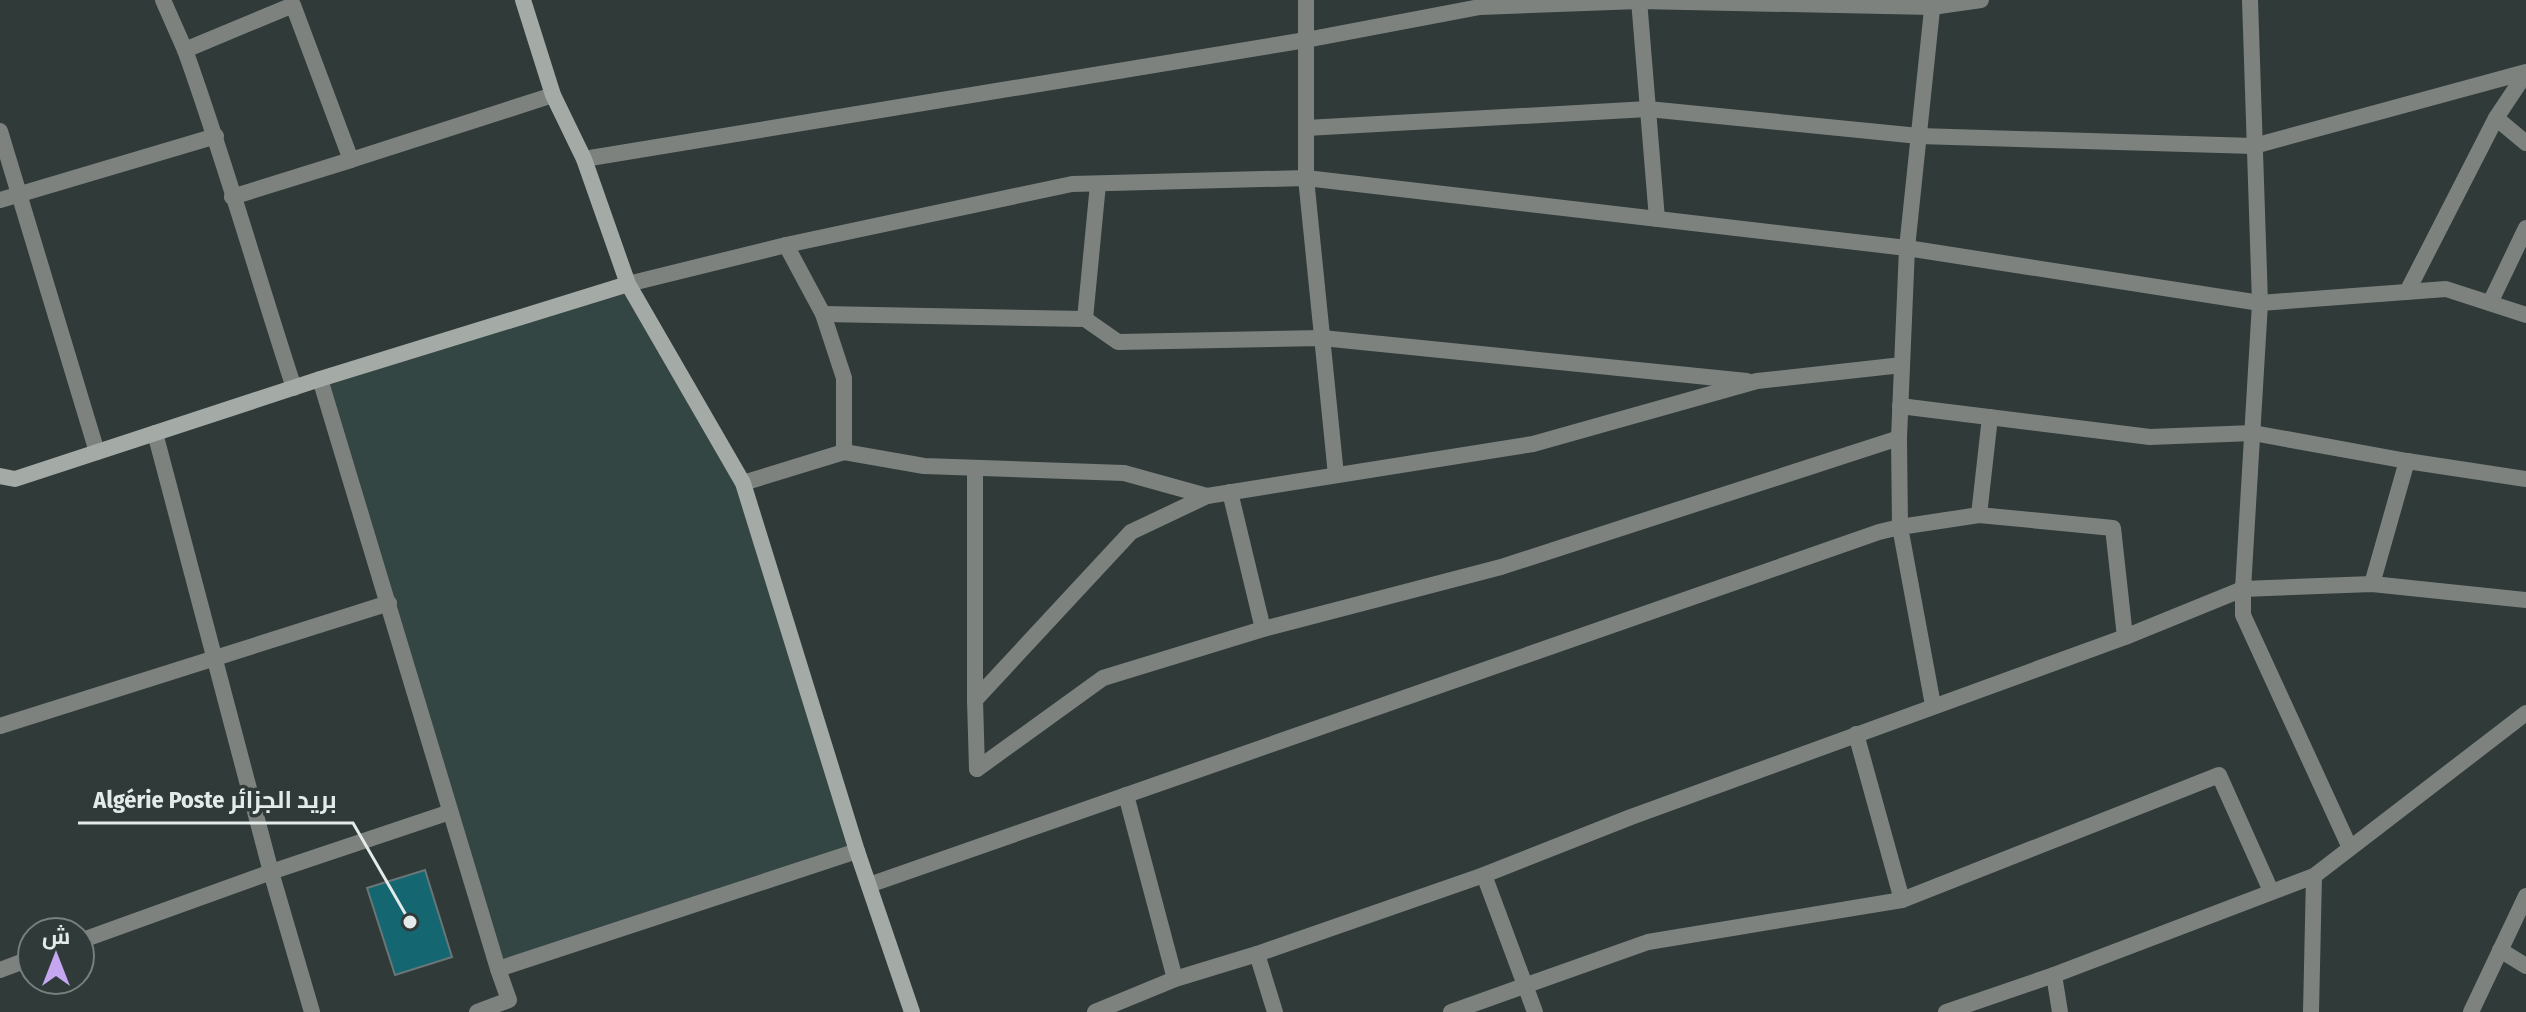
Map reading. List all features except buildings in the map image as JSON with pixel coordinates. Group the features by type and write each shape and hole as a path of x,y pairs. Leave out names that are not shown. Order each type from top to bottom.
{"street":[{"path":"163,0 216,136 232,197 294,388"},
{"path":"523,0 553,95 584,159 628,284 743,483 857,851 912,1012"},
{"path":"1306,0 1306,178 1336,475"},
{"path":"584,159 1306,40 1480,7 1639,0 1932,4 1981,0"},
{"path":"1639,0 1657,219"},
{"path":"2250,0 2260,303 2243,615 2350,848"},
{"path":"185,50 292,2 351,160"},
{"path":"1932,4 1907,248 1899,438 1900,527 1933,705"},
{"path":"1306,128 1648,109 1919,136 2254,146 2526,72"},
{"path":"2407,292 2496,118 2526,72"},
{"path":"232,197 553,95"},
{"path":"2496,118 2526,143"},
{"path":"0,131 97,452"},
{"path":"0,200 216,136"},
{"path":"5,480 628,284 786,245 1072,184 1306,178 1907,248 2260,303 2446,289 2526,315"},
{"path":"1085,319 1098,184"},
{"path":"2490,303 2526,228"},
{"path":"786,245 823,314 844,378 844,452"},
{"path":"823,314 1085,319 1118,342 1322,338 1757,381"},
{"path":"975,700 1131,532 1207,496 1533,444 1757,381 1902,365"},
{"path":"320,379 511,1006 477,1012"},
{"path":"1900,406 2150,437 2253,433 2526,479"},
{"path":"1979,515 1990,417"},
{"path":"155,433 271,872 312,1012"},
{"path":"975,468 977,769 1103,678 1263,629 1501,567 1899,438"},
{"path":"743,483 844,452 924,466 1124,473 1207,496"},
{"path":"2372,584 2407,461"},
{"path":"1230,492 1263,629"},
{"path":"869,885 1900,527 1979,515 2113,528 2125,637"},
{"path":"1100,1011 1175,979 1257,954 1484,875 1933,705 2125,637 2243,589 2372,584 2526,600"},
{"path":"0,726 389,603"},
{"path":"1946,1012 2054,975 2314,876 2526,713"},
{"path":"1856,734 1902,900"},
{"path":"1451,1012 1648,942 1902,900 2219,775 2271,891"},
{"path":"1126,795 1175,979"},
{"path":"96,935 450,812"},
{"path":"498,969 857,851"},
{"path":"1484,875 1535,1012"},
{"path":"2311,1012 2314,876"},
{"path":"2471,1012 2526,896"},
{"path":"2500,950 2526,966"},
{"path":"1257,954 1275,1012"},
{"path":"2054,975 2060,1012"}],"shaded area":[{"path":"628,284 743,483 857,851 498,969 320,379"}],"place":[{"name":"Algérie Poste بريد الجزائر","path":"410,922"}]}
